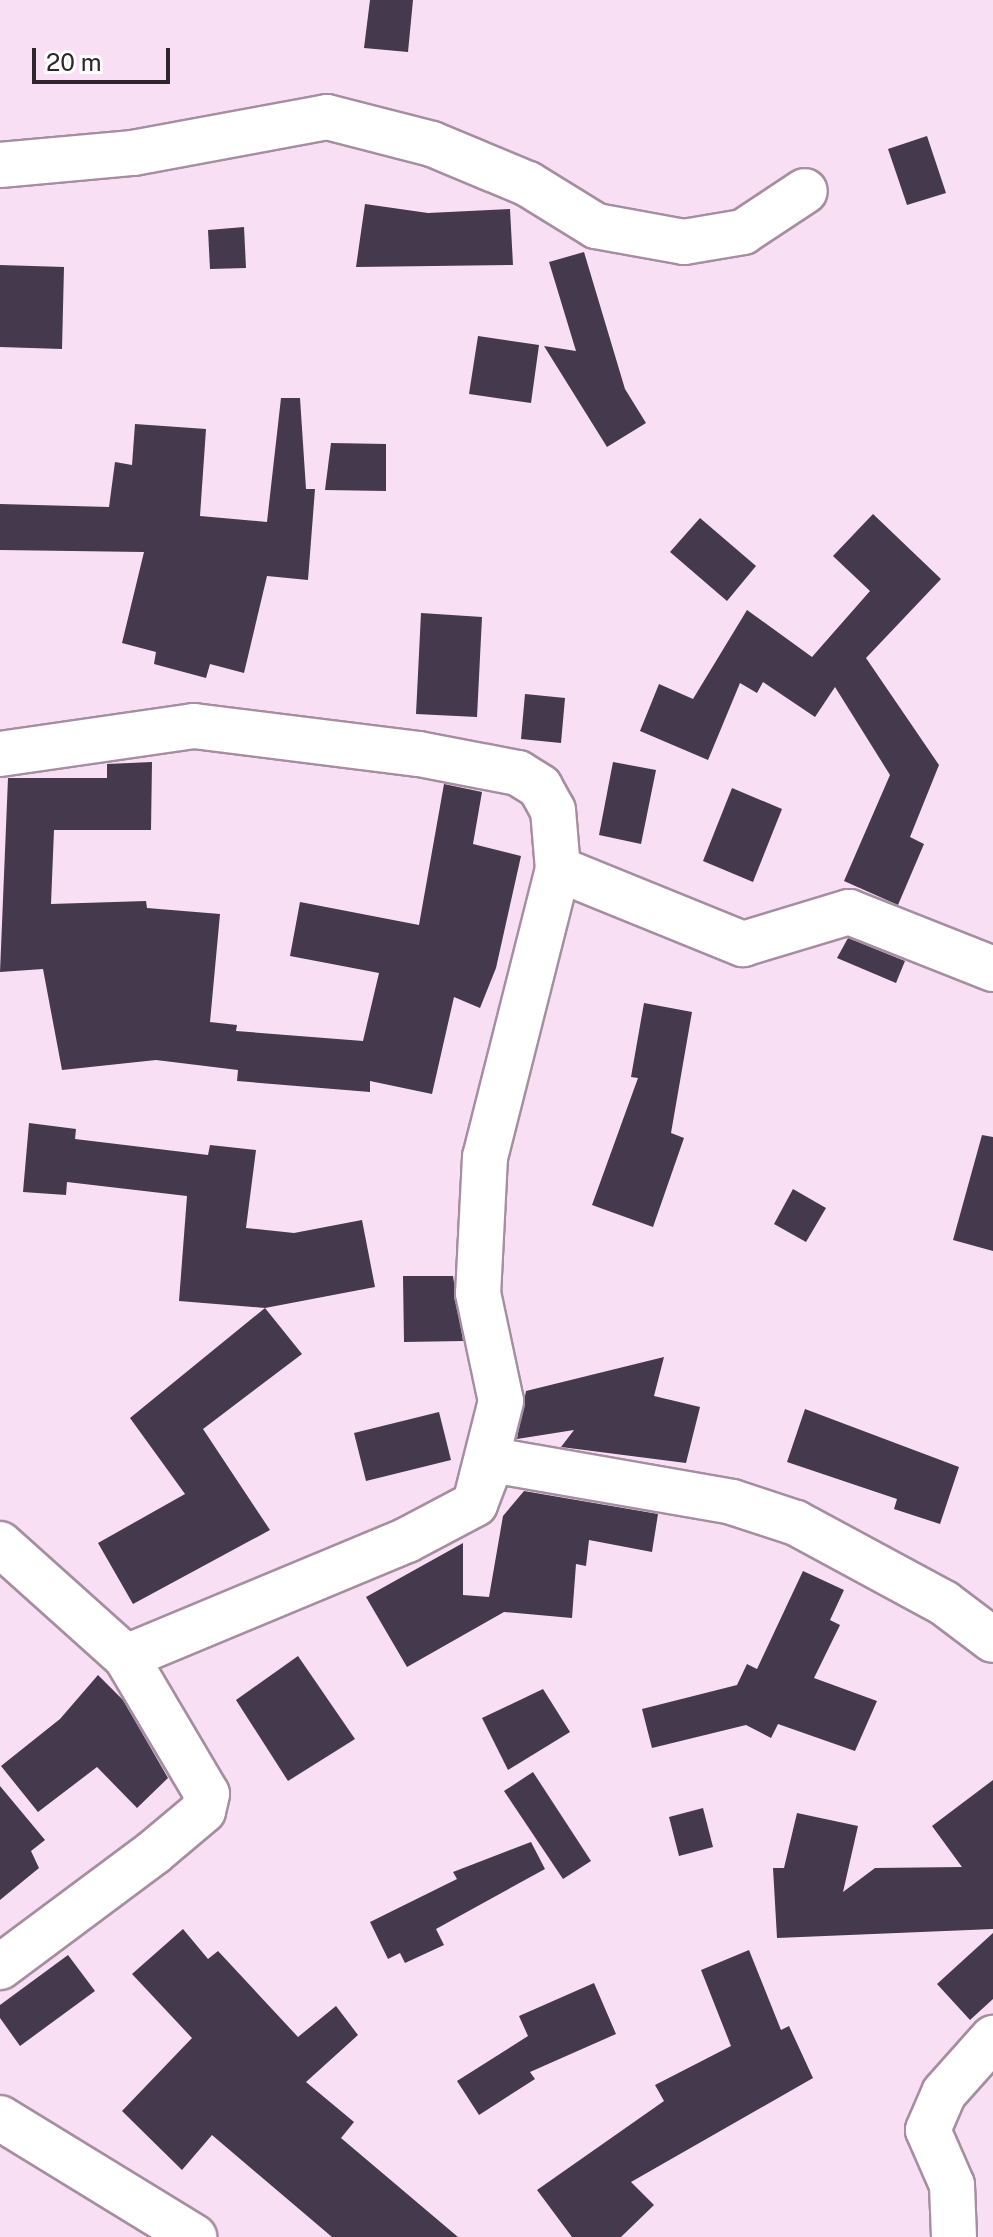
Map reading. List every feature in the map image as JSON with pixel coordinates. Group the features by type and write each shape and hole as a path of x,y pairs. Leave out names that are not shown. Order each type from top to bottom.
{"street":[{"path":"0,165 161,149 327,117 432,144 528,184 596,226 684,242 743,232 805,191"},
{"path":"0,754 194,726 518,773 540,787 553,810 558,869 485,1157 478,1293 501,1401 475,1504"},
{"path":"558,869 743,944 849,912 993,969"},
{"path":"126,1657 407,1540 475,1504 492,1460 732,1502 796,1523 873,1563 993,1640"},
{"path":"0,1544 126,1657 207,1794 203,1811 0,1967"},
{"path":"954,2237 952,2185 928,2130 944,2093 993,2038"},
{"path":"0,2118 194,2237"}],"building":[{"path":"370,0 413,0 408,52 364,48"},
{"path":"927,136 946,193 907,205 888,149"},
{"path":"365,204 428,213 510,209 513,265 356,267"},
{"path":"244,227 246,268 210,269 208,230"},
{"path":"584,252 625,389 646,423 607,447 544,346 576,351 549,262"},
{"path":"0,265 64,267 62,349 0,347"},
{"path":"478,336 539,345 531,403 469,394"},
{"path":"281,398 300,398 306,489 315,489 308,580 267,576 244,673 210,664 206,678 154,664 156,652 122,643 144,552 0,550 0,504 109,507 115,462 132,465 135,424 206,429 200,516 267,522"},
{"path":"331,443 386,444 386,491 325,490"},
{"path":"873,514 941,579 866,658 939,765 910,837 924,844 898,905 844,881 890,775 835,687 815,717 763,682 757,693 740,683 708,760 640,731 659,684 693,699 747,610 812,657 870,591 833,556"},
{"path":"700,518 756,566 727,601 670,552"},
{"path":"421,613 482,617 477,717 416,714"},
{"path":"525,694 565,698 561,743 521,739"},
{"path":"152,762 151,830 54,830 51,904 146,901 147,908 220,914 210,1022 237,1025 236,1031 363,1041 379,973 290,956 300,902 419,925 444,784 482,792 473,844 521,856 496,968 480,1008 454,997 432,1094 370,1081 370,1092 237,1081 238,1070 156,1060 62,1070 43,969 0,972 8,778 107,778 107,764"},
{"path":"613,762 656,770 641,844 599,835"},
{"path":"732,788 782,809 753,882 703,861"},
{"path":"848,938 905,961 896,983 837,958"},
{"path":"644,1003 692,1012 671,1133 684,1138 653,1227 592,1205 638,1078 631,1077"},
{"path":"29,1123 76,1129 75,1139 208,1155 210,1145 256,1150 246,1228 294,1233 362,1220 375,1287 265,1308 179,1301 187,1196 67,1182 66,1195 23,1192"},
{"path":"982,1135 993,1137 993,1251 953,1240"},
{"path":"793,1189 826,1208 806,1242 774,1224"},
{"path":"403,1276 453,1276 463,1341 404,1342"},
{"path":"265,1308 302,1354 203,1429 270,1530 133,1604 98,1543 185,1494 130,1418"},
{"path":"664,1357 654,1396 700,1407 686,1463 561,1447 574,1430 517,1439 526,1391"},
{"path":"805,1409 959,1467 940,1524 894,1509 897,1499 787,1462"},
{"path":"439,1412 451,1460 366,1481 354,1433"},
{"path":"524,1491 658,1514 652,1552 589,1540 586,1566 576,1564 572,1618 504,1612 407,1667 366,1597 463,1543 463,1595 489,1597 503,1516"},
{"path":"803,1571 844,1590 830,1620 840,1625 814,1678 877,1701 855,1751 778,1724 771,1738 746,1725 652,1748 642,1709 737,1685 747,1664 757,1669"},
{"path":"298,1656 355,1739 288,1781 236,1700"},
{"path":"98,1675 123,1700 168,1778 137,1808 97,1767 38,1812 1,1766 60,1719"},
{"path":"543,1689 570,1732 508,1770 482,1718"},
{"path":"533,1772 591,1861 563,1879 504,1791"},
{"path":"993,1780 993,1929 777,1938 773,1868 784,1868 797,1813 858,1826 843,1892 875,1868 962,1867 932,1826"},
{"path":"0,1786 45,1840 31,1851 39,1868 0,1900"},
{"path":"703,1808 713,1847 679,1856 669,1817"},
{"path":"531,1842 545,1869 436,1929 444,1945 405,1963 400,1953 388,1959 370,1922 457,1879 453,1872"},
{"path":"183,1929 208,1959 218,1951 298,2037 336,2006 358,2035 306,2082 354,2122 341,2138 458,2237 332,2237 212,2135 182,2170 122,2111 192,2038 132,1974"},
{"path":"993,1933 993,1999 970,2020 937,1984"},
{"path":"749,1950 781,2030 789,2026 813,2078 631,2182 654,2205 621,2237 572,2237 537,2190 664,2101 655,2085 731,2046 701,1970"},
{"path":"68,1955 95,1991 20,2046 0,2018 0,2005"},
{"path":"594,1983 616,2034 530,2072 535,2079 479,2115 457,2081 528,2036 519,2016"}]}
